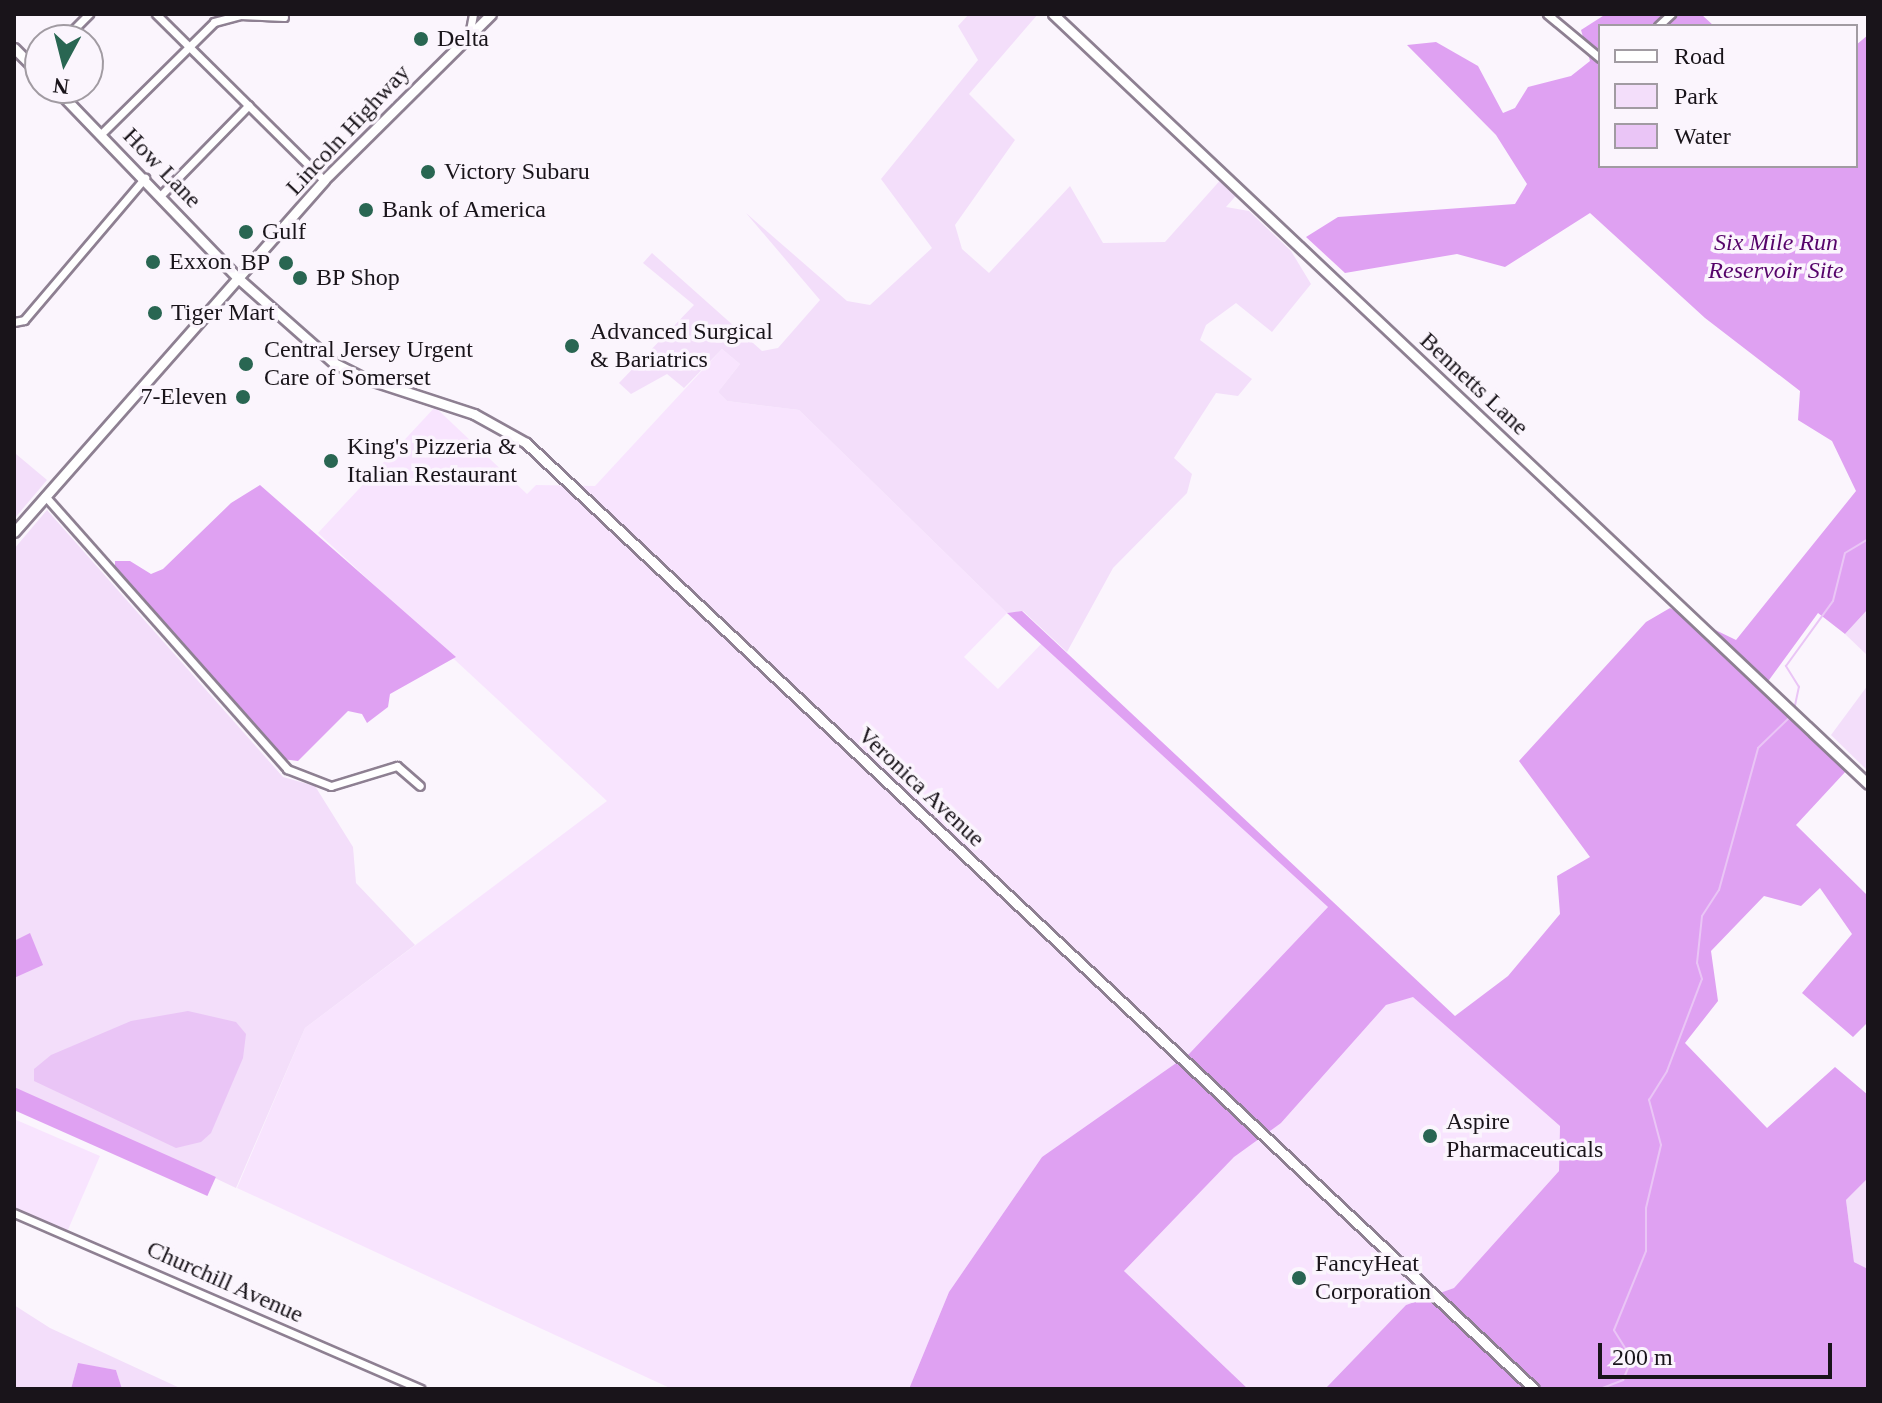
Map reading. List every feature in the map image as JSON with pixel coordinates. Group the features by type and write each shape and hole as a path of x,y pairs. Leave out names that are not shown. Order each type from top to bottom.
{"street":[{"path":"156,14 324,180"},
{"path":"469,36 473,14"},
{"name":"Lincoln Highway","path":"14,532 324,180 491,14"},
{"name":"Bennetts Lane","path":"1053,14 1868,784"},
{"path":"1547,14 1598,56"},
{"path":"101,134 216,20 284,17"},
{"name":"How Lane","path":"71,104 162,194 239,279"},
{"path":"162,194 249,105"},
{"path":"14,322 24,320 145,178"},
{"name":"Veronica Avenue","path":"239,279 346,370 474,414 526,443 1534,1389"},
{"path":"45,496 287,769 331,786 397,766 420,786"},
{"name":"Churchill Avenue","path":"14,1213 421,1389"}],"shaded area":[{"path":"722,349 740,364 718,392 727,401 799,410 1007,613 964,657 998,689 1044,641 1328,907 1189,1054 1042,1157 949,1292 909,1389 672,1389 237,1188 305,1028 607,801 318,533 435,407 527,494 536,485 595,486"},
{"path":"1413,996 1560,1126 1559,1171 1454,1288 1406,1305 1325,1389 1248,1389 1124,1271 1255,1135 1281,1123 1386,1005"},
{"path":"14,1119 100,1156 67,1232 14,1209"}],"green space":[{"path":"969,14 1038,14 969,94 1015,140 955,225 962,249 989,273 1070,186 1103,243 1165,242 1224,176 1241,190 1226,207 1249,211 1291,251 1311,284 1272,332 1236,303 1206,325 1200,340 1252,379 1238,396 1216,393 1174,458 1192,474 1187,493 1113,568 1067,652 1023,611 1007,613 799,410 727,401 718,392 740,364 722,349 684,388 667,374 631,394 619,383 694,305 643,263 652,253 762,351 778,348 820,300 746,213 847,301 870,305 932,248 881,179 978,60 958,26"},
{"name":"Six Mile Run Reservoir Site","path":"1606,14 1701,14 1712,24 1598,24 1598,168 1858,168 1858,43 1868,35 1868,609 1845,634 1818,613 1761,691 1847,770 1796,825 1868,896 1868,1022 1853,1037 1802,993 1852,934 1820,888 1801,906 1764,896 1711,951 1718,1001 1685,1043 1767,1128 1835,1067 1868,1095 1868,1178 1846,1200 1854,1262 1866,1268 1868,1256 1868,1389 1325,1389 1406,1305 1454,1288 1559,1171 1560,1126 1413,997 1386,1005 1281,1123 1234,1157 1124,1271 1248,1389 909,1389 949,1292 1042,1157 1189,1054 1328,907 1007,613 1022,611 1455,1016 1508,976 1560,914 1557,876 1590,857 1519,761 1646,622 1670,608 1736,640 1856,491 1832,441 1798,420 1800,391 1705,318 1590,213 1505,267 1457,254 1345,273 1306,237 1338,217 1515,204 1527,184 1496,135 1407,45 1436,42 1478,66 1503,113 1515,108 1528,87 1571,76 1590,61 1581,30"},
{"path":"16,454 47,480 14,519 14,457"},
{"path":"260,485 456,657 390,694 388,707 367,723 362,714 348,711 298,761 282,759 115,574 115,561 130,561 151,574 163,569 231,503"},
{"path":"47,510 283,777 315,786 353,847 356,883 415,945 305,1028 236,1188 215,1178 206,1193 14,1108 14,549"},
{"path":"1868,609 1868,656 1845,634"},
{"path":"1868,685 1868,771 1831,735"},
{"path":"30,933 43,965 14,978 14,941"},
{"path":"14,1087 216,1177 207,1196 14,1110"},
{"path":"1868,1178 1866,1268 1854,1262 1846,1200"},
{"path":"14,1305 50,1328 182,1389 122,1389 116,1370 78,1364 71,1389 14,1389"},
{"path":"78,1363 116,1370 122,1389 71,1389"}],"water":[{"path":"188,1011 236,1022 246,1034 243,1058 211,1133 201,1142 176,1148 34,1081 34,1069 51,1055 131,1021"}],"waterway":[{"path":"1794,710 1799,687 1786,666 1833,601 1845,553 1867,540 1868,475"},
{"path":"1600,1389 1623,1380 1632,1359 1614,1330 1646,1251 1646,1208 1661,1145 1649,1100 1667,1071 1702,979 1697,963 1702,916 1719,890 1758,748 1791,716"}],"place":[{"name":"Delta","path":"421,39"},
{"name":"Victory Subaru","path":"428,172"},
{"name":"Bank of America","path":"366,210"},
{"name":"Gulf","path":"246,232"},
{"name":"Exxon","path":"153,262"},
{"name":"BP","path":"286,263"},
{"name":"BP Shop","path":"300,278"},
{"name":"Tiger Mart","path":"155,313"},
{"name":"Advanced Surgical & Bariatrics","path":"572,346"},
{"name":"Central Jersey Urgent Care of Somerset","path":"246,364"},
{"name":"7-Eleven","path":"243,397"},
{"name":"King's Pizzeria & Italian Restaurant","path":"331,461"},
{"name":"Aspire Pharmaceuticals","path":"1430,1136"},
{"name":"FancyHeat Corporation","path":"1299,1278"}]}
